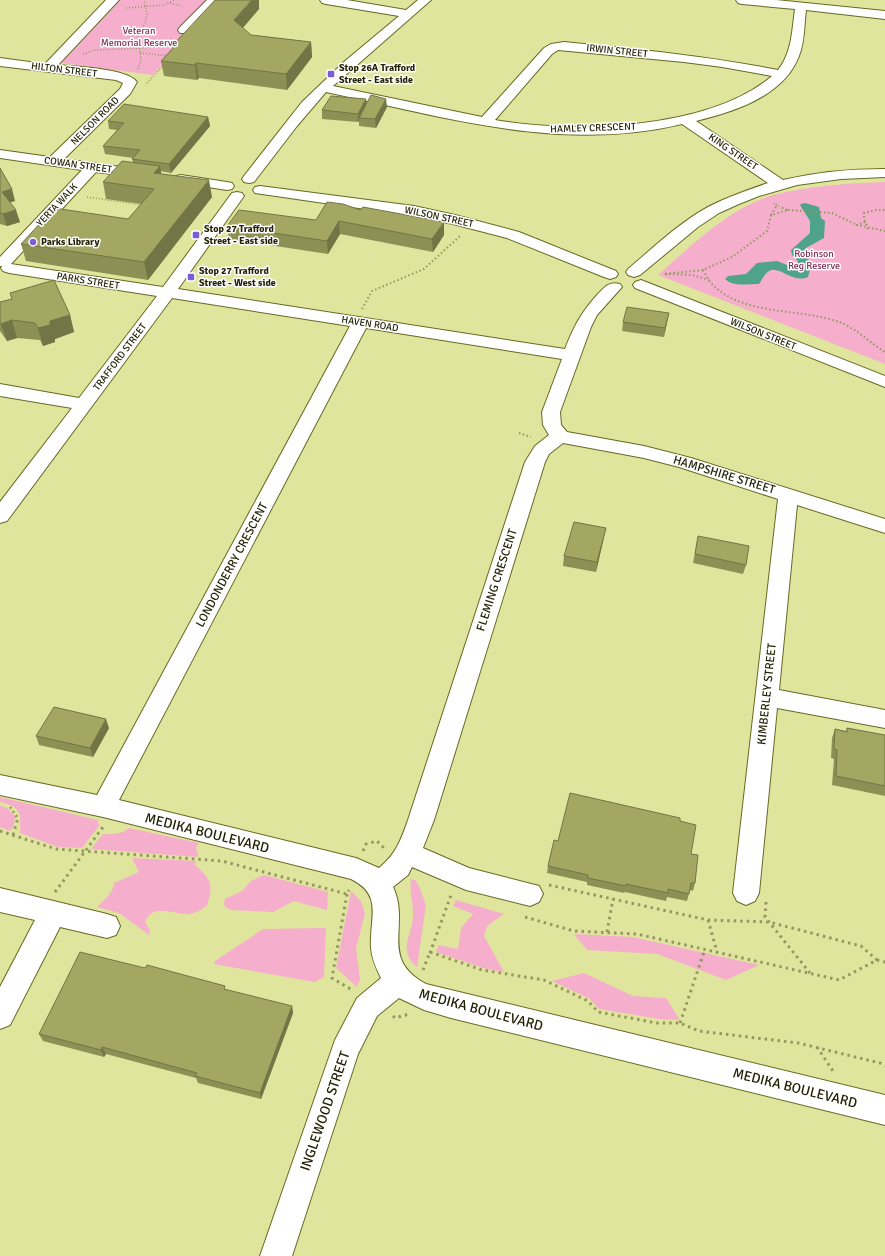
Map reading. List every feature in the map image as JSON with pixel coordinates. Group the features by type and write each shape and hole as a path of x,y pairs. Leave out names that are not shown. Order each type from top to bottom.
{"street":[{"path":"51,65 113,0"},
{"path":"185,25 214,0"},
{"path":"326,0 409,14"},
{"path":"232,191 238,180 255,185 284,132 324,88 425,0"},
{"path":"742,0 885,15"},
{"path":"871,13 872,0"},
{"name":"HAMLEY CRESCENT","path":"324,88 485,122 550,130 590,130 655,125 712,112 738,103 761,91 773,82 790,63 795,49 801,6"},
{"name":"IRWIN STREET","path":"485,122 548,51 555,47 564,46 684,58 722,63 780,74"},
{"name":"HILTON STREET","path":"0,62 51,65 120,77 127,80"},
{"name":"NELSON ROAD","path":"54,161 125,91 130,82 127,80"},
{"name":"KING STREET","path":"684,119 782,186"},
{"name":"COWAN STREET","path":"0,154 160,176 232,191"},
{"name":"YERTA WALK","path":"3,266 93,167"},
{"path":"637,278 692,225 713,210 736,200 760,191 837,176 885,173"},
{"name":"WILSON STREET","path":"255,185 414,211 513,234 612,280 620,289 632,289 637,278 885,382"},
{"name":"TRAFFORD STREET","path":"0,516 168,292 232,191"},
{"name":"PARKS STREET","path":"3,266 168,292"},
{"path":"560,436 554,430 550,422 552,412 582,327 590,312 612,280"},
{"name":"HAVEN ROAD","path":"168,292 572,355"},
{"name":"LONDONDERRY CRESCENT","path":"104,815 358,322"},
{"path":"0,390 84,404"},
{"name":"HAMPSHIRE STREET","path":"560,436 684,462 885,526"},
{"name":"FLEMING CRESCENT","path":"378,884 399,867 421,820 535,462 542,450 560,436"},
{"name":"KIMBERLEY STREET","path":"756,894 767,697 788,495"},
{"path":"767,697 885,719"},
{"name":"MEDIKA BOULEVARD","path":"2,795 104,815 356,869 371,877 378,884 388,909 384,943 385,956 391,972 398,981 414,992 477,1011 885,1110"},
{"path":"405,857 466,879 532,898"},
{"path":"0,900 52,905 107,926"},
{"path":"0,1015 52,905"},
{"name":"INGLEWOOD STREET","path":"276,1256 345,1050 367,1007 398,981"}],"path":[{"path":"127,80 136,73 140,65 138,36 146,23 146,6 144,0"},
{"path":"126,8 159,6 170,3 174,0"},
{"path":"170,3 182,6"},
{"path":"51,65 68,62 86,52 95,50 139,49 161,44 173,39 185,25"},
{"path":"760,191 784,209 804,212 824,211 838,214 857,225 885,231"},
{"path":"86,197 144,206"},
{"path":"709,280 692,275 664,274 703,270 732,257 767,231 771,215 776,204"},
{"path":"771,215 788,210"},
{"path":"868,228 865,222 864,213 876,210 885,210"},
{"path":"857,225 865,222"},
{"path":"358,322 372,291 424,269 473,224"},
{"path":"703,270 709,280 718,289 730,297 746,304 824,318 840,323 855,331 885,352"},
{"path":"519,434 538,438"},
{"path":"2,795 18,818 13,835"},
{"path":"52,905 85,851 104,815"},
{"path":"0,831 56,849 222,861 328,890"},
{"path":"356,869 366,844 377,842 405,857"},
{"path":"347,894 332,978 374,1002"},
{"path":"756,894 765,917 811,973"},
{"path":"429,955 450,895 458,897"},
{"path":"532,898 613,899 708,920 769,922 861,946 877,960 885,962"},
{"path":"532,898 574,931 636,934 839,980 877,960"},
{"path":"607,932 613,899"},
{"path":"708,920 717,952"},
{"path":"680,1023 705,949"},
{"path":"435,954 482,970 544,980 588,1001 598,1012 657,1023 680,1023 699,1031 817,1047 880,1063 885,1066"}],"green space":[{"name":"Veteran Memorial Reserve","path":"120,0 224,0 153,75 61,63"},
{"name":"Robinson Reg Reserve","path":"885,182 885,364 658,275 709,231 737,211 752,203 776,194 814,187"},
{"path":"0,797 98,820 99,826 82,848 58,847 20,833 20,816 18,812 12,806 0,802"},
{"path":"0,806 7,808 15,816 14,825 10,831 0,827"},
{"path":"129,828 199,843 196,847 198,855 197,857 91,849 103,834 120,833"},
{"path":"132,858 196,861 195,865 205,874 210,883 210,892 207,905 199,911 190,914 162,911 152,913 148,916 145,922 150,930 149,935 119,913 97,907 110,894 114,883 139,872"},
{"path":"264,875 328,892 327,910 294,901 273,912 231,910 225,907 225,899 242,891 251,881"},
{"path":"411,879 415,880 418,884 426,905 417,967 411,961 407,948 413,920 410,888"},
{"path":"351,891 361,901 365,914 356,948 360,979 357,987 336,968"},
{"path":"456,900 504,914 487,926 484,936 504,972 483,968 436,952 439,945 458,949 461,928 473,914 453,906"},
{"path":"326,928 324,977 315,982 214,964 215,961 263,929"},
{"path":"574,934 633,937 759,965 726,980 657,954 587,950"},
{"path":"584,973 633,996 666,998 680,1020 659,1019 599,1009 590,999 552,981"}],"shaded area":[{"path":"805,203 819,207 821,218 825,221 824,238 806,248 811,266 808,277 802,279 792,277 777,270 773,270 766,274 759,284 736,284 728,282 725,279 728,276 746,274 757,263 777,261 787,265 797,265 798,261 792,255 791,250 810,233 810,221 800,205"}],"building":[{"path":"215,0 252,0 234,20 251,35 311,42 286,74 196,63 195,65 161,61 175,46 172,46"},
{"path":"371,95 386,99 375,119 359,118"},
{"path":"331,96 366,99 358,114 322,110"},
{"path":"124,104 208,117 169,164 132,159 140,150 103,146 124,123 108,121"},
{"path":"122,161 160,166 154,173 209,180 144,262 21,244 54,208 128,219 154,189 103,182"},
{"path":"0,168 12,189 2,192 16,210 3,214 0,213"},
{"path":"327,202 343,204 360,210 363,207 444,222 432,239 339,221 327,241 227,226 239,210 316,220"},
{"path":"54,280 70,315 50,321 50,325 38,328 35,323 12,320 1,324 0,302 12,299 10,293"},
{"path":"627,307 669,313 665,328 623,322"},
{"path":"574,522 606,528 597,562 564,556"},
{"path":"698,536 749,546 746,565 695,554"},
{"path":"54,707 106,719 90,748 36,736"},
{"path":"847,728 885,735 885,786 836,776 837,750 834,749 835,729 847,732"},
{"path":"570,793 680,818 680,821 696,825 691,854 698,855 695,883 691,883 689,894 668,889 668,893 626,884 626,886 588,878 588,875 548,866 554,840 558,841"},
{"path":"80,952 145,968 147,965 225,986 224,989 292,1006 260,1093 195,1076 197,1073 102,1047 101,1050 39,1034"}],"place":[{"name":"Stop 26A Trafford Street - East side","path":"331,74"},
{"name":"Stop 27 Trafford Street - East side","path":"196,235"},
{"name":"Parks Library","path":"33,242"},
{"name":"Stop 27 Trafford Street - West side","path":"191,277"}]}
